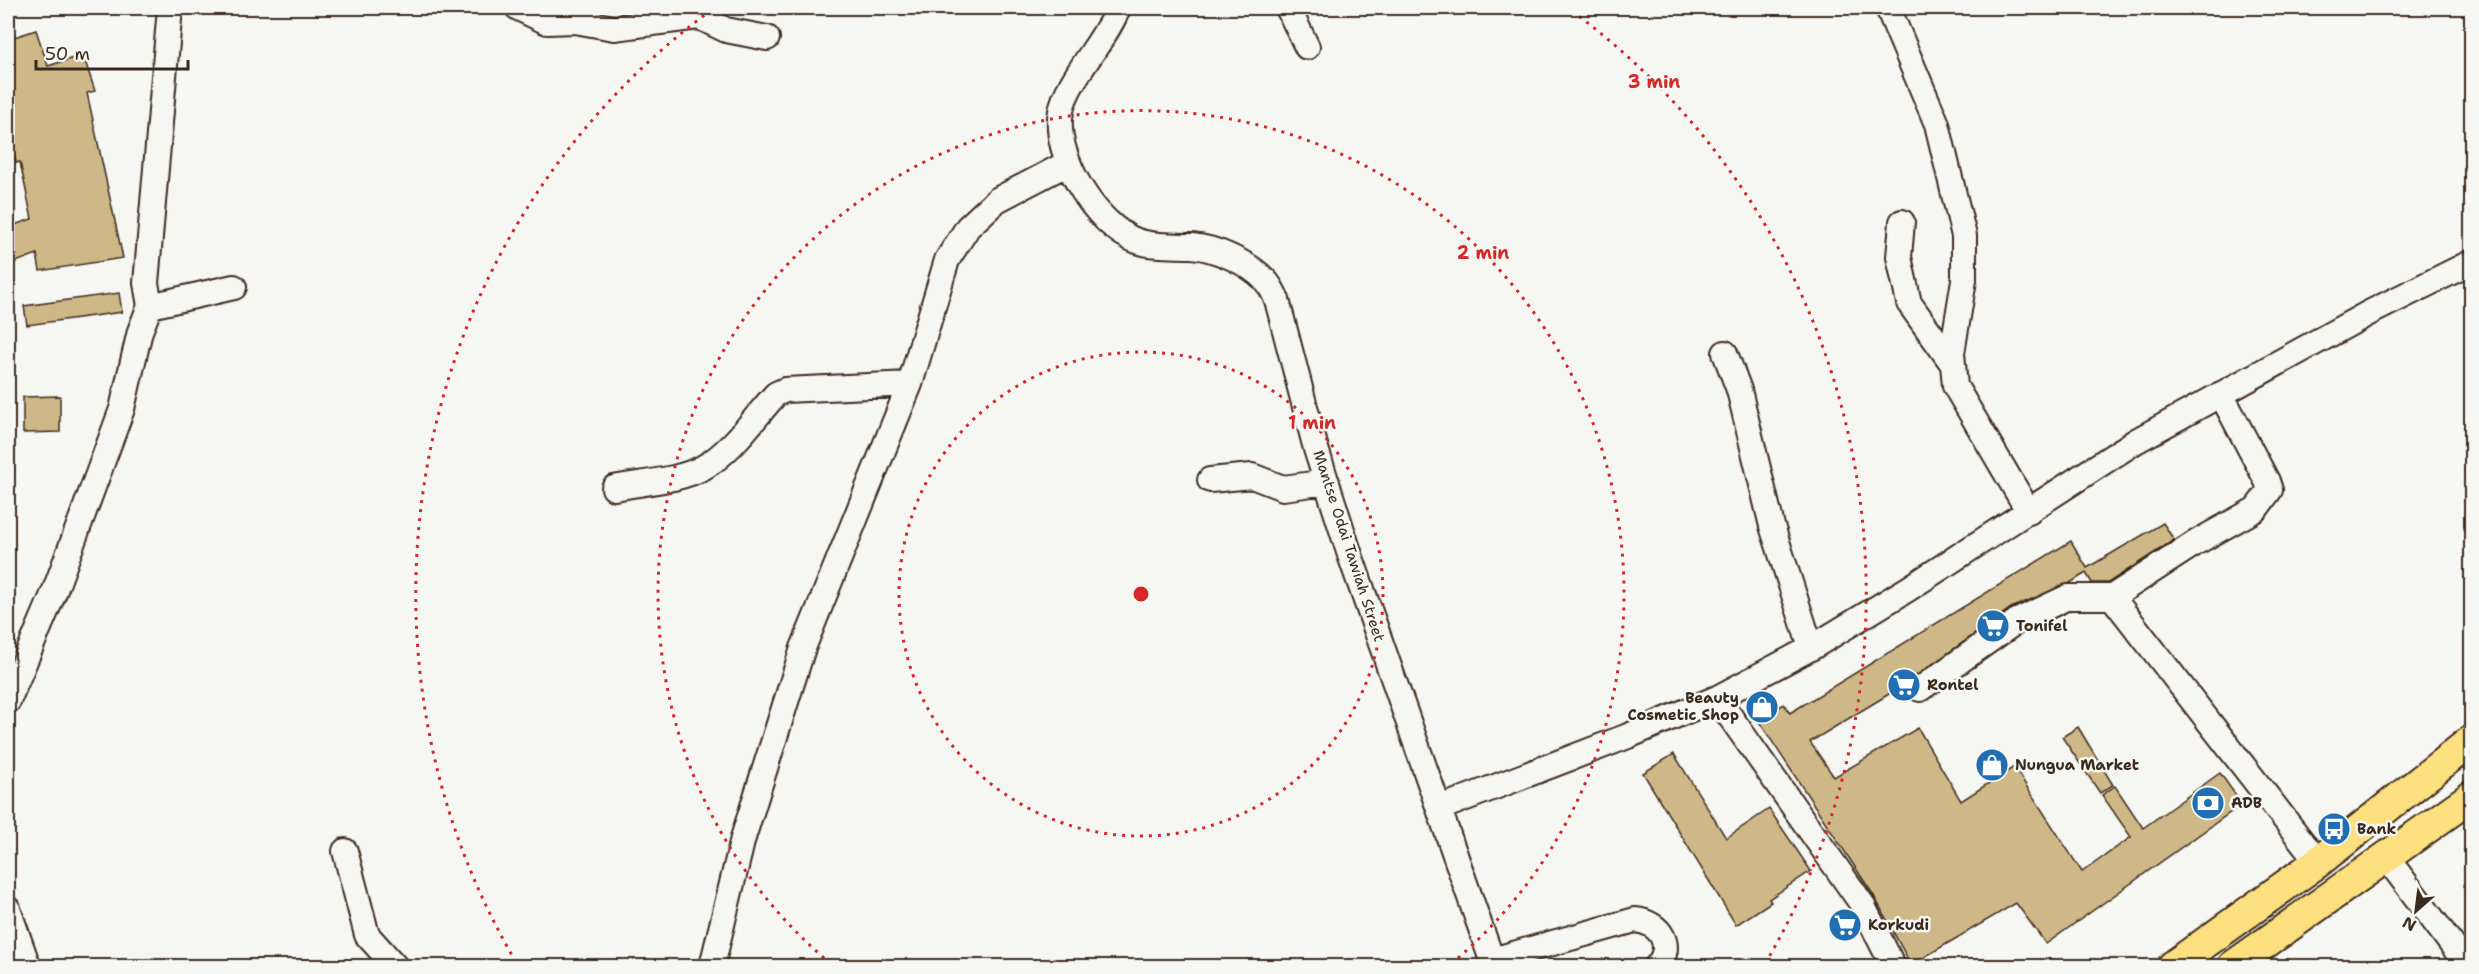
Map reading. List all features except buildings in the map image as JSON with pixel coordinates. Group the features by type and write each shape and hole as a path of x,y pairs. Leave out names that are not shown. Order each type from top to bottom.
{"main road":[{"path":"2173,966 2318,862 2472,740"},
{"path":"2233,966 2472,796"}],"street":[{"path":"8,701 55,590 122,409 140,331 150,306 147,271 170,8"},
{"path":"519,8 547,22 575,21 614,28 699,17 726,30 767,38"},
{"name":"Mantse Odai Tawiah Street","path":"1118,8 1112,23 1065,98 1060,112 1066,164 1102,214 1119,232 1139,242 1195,246 1223,255 1248,267 1266,281 1277,300 1327,482 1350,555 1493,963"},
{"path":"1288,8 1307,47"},
{"path":"1888,8 1932,107 1964,236 1964,280 1953,334 1952,363 1955,386 2029,512"},
{"path":"712,966 743,838 803,648 909,384 947,260 968,227 997,200 1066,164"},
{"path":"1902,222 1899,257 1909,303 1952,363"},
{"path":"1440,808 1717,698 1811,648 1908,589 2136,441 2369,313 2472,262"},
{"path":"150,306 234,287"},
{"path":"1725,352 1739,390 1772,526 1811,648"},
{"path":"614,488 680,475 702,468 726,449 776,394 785,390 909,384"},
{"path":"1920,689 2017,621 2068,597 2112,597 2197,542 2256,509 2266,499 2270,490 2263,468 2220,394"},
{"path":"1210,480 1252,476 1283,488 1327,482"},
{"path":"2112,597 2318,862"},
{"path":"1717,698 1862,904 1893,966"},
{"path":"345,851 367,935 395,966"},
{"path":"2386,857 2468,966"},
{"path":"8,909 28,966"},
{"path":"1493,963 1635,920 1649,921 1661,933 1665,948 1663,960 1657,966"}],"place":[{"name":"Tonifel","path":"1993,626"},
{"name":"Rontel","path":"1904,685"},
{"name":"Beauty Cosmetic Shop","path":"1762,707"},
{"name":"Nungua Market","path":"1992,765"},
{"name":"ADB","path":"2208,803"},
{"name":"Bank","path":"2334,829"},
{"name":"Korkudi","path":"1845,925"}]}
